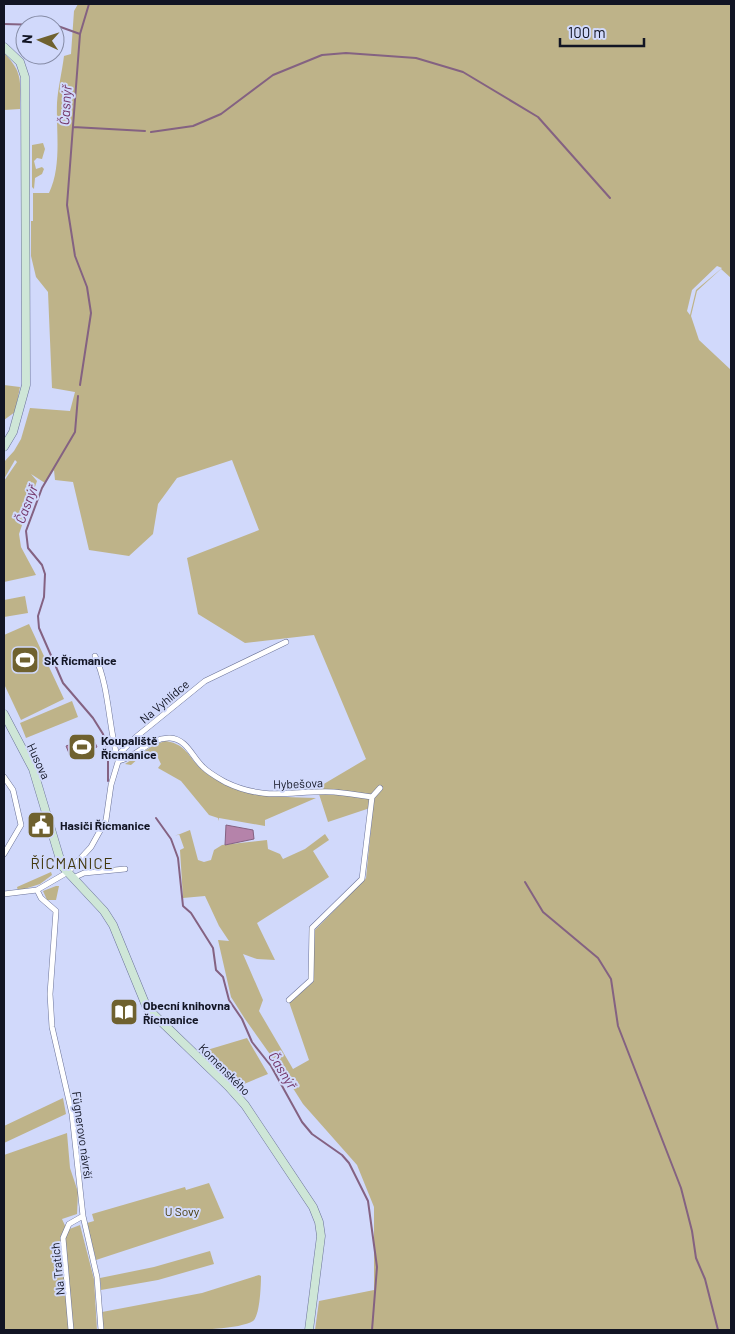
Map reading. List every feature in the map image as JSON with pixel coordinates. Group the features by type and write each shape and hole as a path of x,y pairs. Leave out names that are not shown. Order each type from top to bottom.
{"main road":[{"path":"4,447 13,432 26,385 25,77 20,62 6,49"},
{"name":"Husova","path":"4,714 33,769 49,819 58,857 71,875"},
{"name":"Komenského","path":"71,875 104,911 112,925 147,1008 228,1086 245,1105 313,1206 319,1222 321,1236 309,1330"}],"street":[{"name":"Na Vyhlídce","path":"118,761 121,752 136,736 198,686 256,655 286,642"},
{"path":"71,875 94,843 103,826 118,761 110,732 108,699 95,656"},
{"name":"Hybešova","path":"118,761 126,759 152,742 173,739 186,745 202,766 213,774 236,786 260,794 284,795 333,792 372,797"},
{"path":"4,777 13,790 21,815 21,825 4,854"},
{"path":"290,1000 311,980 312,928 362,879 372,797 380,788"},
{"path":"4,894 37,890 71,875 125,869"},
{"name":"Fügnerovo návrší","path":"37,890 41,898 56,911 50,986 52,1027 72,1114 83,1216 97,1276 101,1330"},
{"name":"Na Tratích","path":"71,1330 64,1232 69,1224 83,1216"}],"green space":[{"path":"78,4 731,4 731,278 721,269 697,291 691,316 699,340 731,370 731,1330 315,1330 319,1301 374,1290 374,1207 357,1165 303,1104 231,997 218,940 229,941 219,926 205,896 183,898 180,850 184,848 179,834 190,830 198,860 204,862 211,860 214,850 222,845 267,840 268,849 280,854 283,859 305,849 325,834 329,840 313,851 329,877 257,923 275,960 257,959 243,954 263,1000 259,1011 293,1069 309,1060 289,1002 313,982 314,931 366,878 373,807 328,822 317,788 366,759 314,635 245,643 198,614 187,558 259,530 232,460 177,478 158,504 153,534 129,556 89,550 73,482 55,480 54,470 45,483 31,474 37,481 19,534 21,547 36,575 4,582 4,481 17,462 15,460 4,479 4,462 14,451 21,439 30,408 70,411 75,392 52,388 48,292 36,277 31,256 33,193 49,193 53,183 58,148 58,97 63,65 65,65 65,56 71,54 74,11","holes":["717,266 722,268 696,290 690,315 687,311 692,290"]},
{"path":"4,53 15,67 20,79 20,109 4,110"},
{"path":"43,143 45,149 42,159 37,158 34,161 36,169 42,167 44,169 42,174 35,178 34,189 32,187 32,145"},
{"path":"4,385 20,387 15,412 4,420"},
{"path":"25,596 28,613 4,617 4,600"},
{"name":"SK Řícmanice","path":"29,624 64,699 21,720 4,684 4,635"},
{"name":"SK Řícmanice","path":"72,701 78,717 26,738 20,723"},
{"path":"165,741 184,749 206,773 232,786 246,791 273,796 316,798 265,820 265,826 219,818 218,821 218,818 209,815 181,781 158,768 161,764 156,754 152,753 140,757 131,765 125,764 154,745"},
{"path":"51,872 52,875 40,884 18,891 17,887"},
{"path":"59,886 56,900 47,900 43,891"},
{"path":"247,1038 268,1074 244,1084 238,1079 233,1080 207,1050"},
{"path":"63,1098 66,1114 4,1143 4,1126"},
{"path":"67,1133 70,1168 78,1192 77,1214 62,1219 67,1230 80,1225 94,1279 97,1330 4,1330 4,1155"},
{"name":"U Sovy","path":"209,1183 224,1218 96,1260 87,1223 94,1221 92,1214 185,1187 186,1190"},
{"path":"210,1251 214,1264 158,1280 101,1290 100,1278 154,1267"},
{"path":"259,1275 261,1276 261,1286 257,1313 253,1321 242,1325 204,1330 103,1330 102,1312 202,1293"}],"shaded area":[{"name":"Koupaliště Řícmanice","path":"92,736 97,747 71,758 66,746"},
{"path":"226,825 253,830 254,839 225,845"}],"waterway":[{"name":"Časnýř","path":"80,385 91,313 87,287 75,256 67,205 80,34 89,4"},
{"path":"4,24 15,24"},
{"path":"65,29 80,34"},
{"path":"151,132 193,126 221,114 273,75 322,55 346,53 416,58 463,72 538,117 610,198"},
{"path":"73,127 145,131"},
{"name":"Časnýř","path":"78,396 75,432 42,488 26,531 28,548 42,565 45,574 44,597 38,616 39,628 63,683 93,718 103,734 108,755 108,781"},
{"name":"Časnýř","path":"156,818 171,839 178,858 183,906 191,913 213,948 216,970 223,977 229,1000 242,1019 252,1042 271,1066 302,1122 312,1134 342,1155 349,1163 368,1201 377,1267 372,1330"},
{"path":"525,882 543,912 598,958 611,979 618,1026 681,1188 692,1231 696,1258 705,1279 718,1330"}],"place":[{"name":"SK Řícmanice","path":"25,660"},
{"name":"Koupaliště Řícmanice","path":"82,747"},
{"name":"Hasiči Řícmanice","path":"41,825"},
{"name":"Obecní knihovna Řícmanice","path":"124,1012"}],"district":[{"name":"ŘÍCMANICE","path":"72,863"}]}
